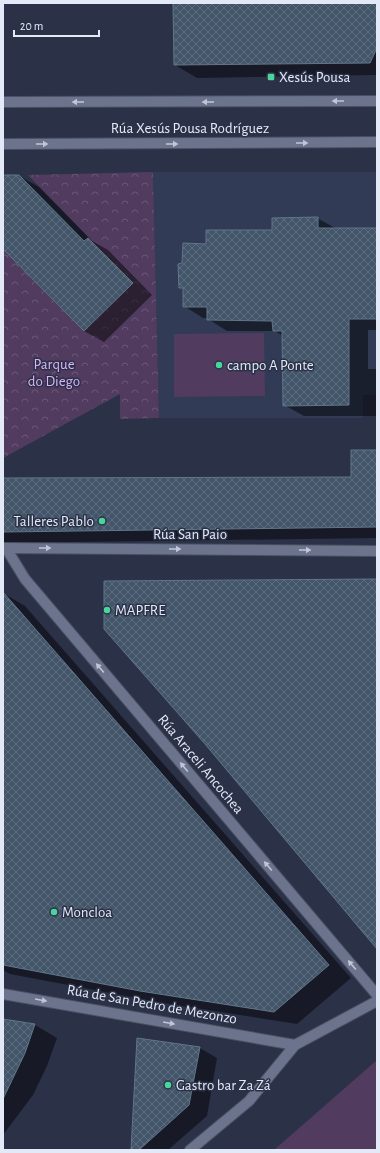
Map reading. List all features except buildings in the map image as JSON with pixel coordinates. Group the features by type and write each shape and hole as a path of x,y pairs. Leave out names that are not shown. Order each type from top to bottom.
{"street":[{"name":"Rúa Xesús Pousa Rodríguez","path":"3,102 377,101"},
{"name":"Rúa Xesús Pousa Rodríguez","path":"3,144 377,142"},
{"name":"Rúa San Paio","path":"5,548 377,551"},
{"name":"Rúa Araceli Ancochea","path":"5,548 25,579 377,995"},
{"name":"Rúa de San Pedro de Mezonzo","path":"3,994 295,1045"},
{"path":"190,1150 248,1101 295,1045 377,1001"}],"shaded area":[{"path":"153,172 377,172 377,395 363,395 363,418 159,418"}],"green space":[{"name":"Parque do Diego","path":"153,172 159,418 120,419 120,394 3,458 3,249 84,331 133,283 28,175"},
{"name":"campo A Ponte","path":"264,333 265,396 174,397 174,334"},
{"path":"377,1060 377,1150 274,1150"}],"place":[{"name":"Xesús Pousa","path":"271,77"},
{"name":"campo A Ponte","path":"219,365"},
{"name":"Talleres Pablo","path":"102,521"},
{"name":"MAPFRE","path":"107,610"},
{"name":"Moncloa","path":"54,912"},
{"name":"Gastro bar Za Zá","path":"168,1085"}]}
